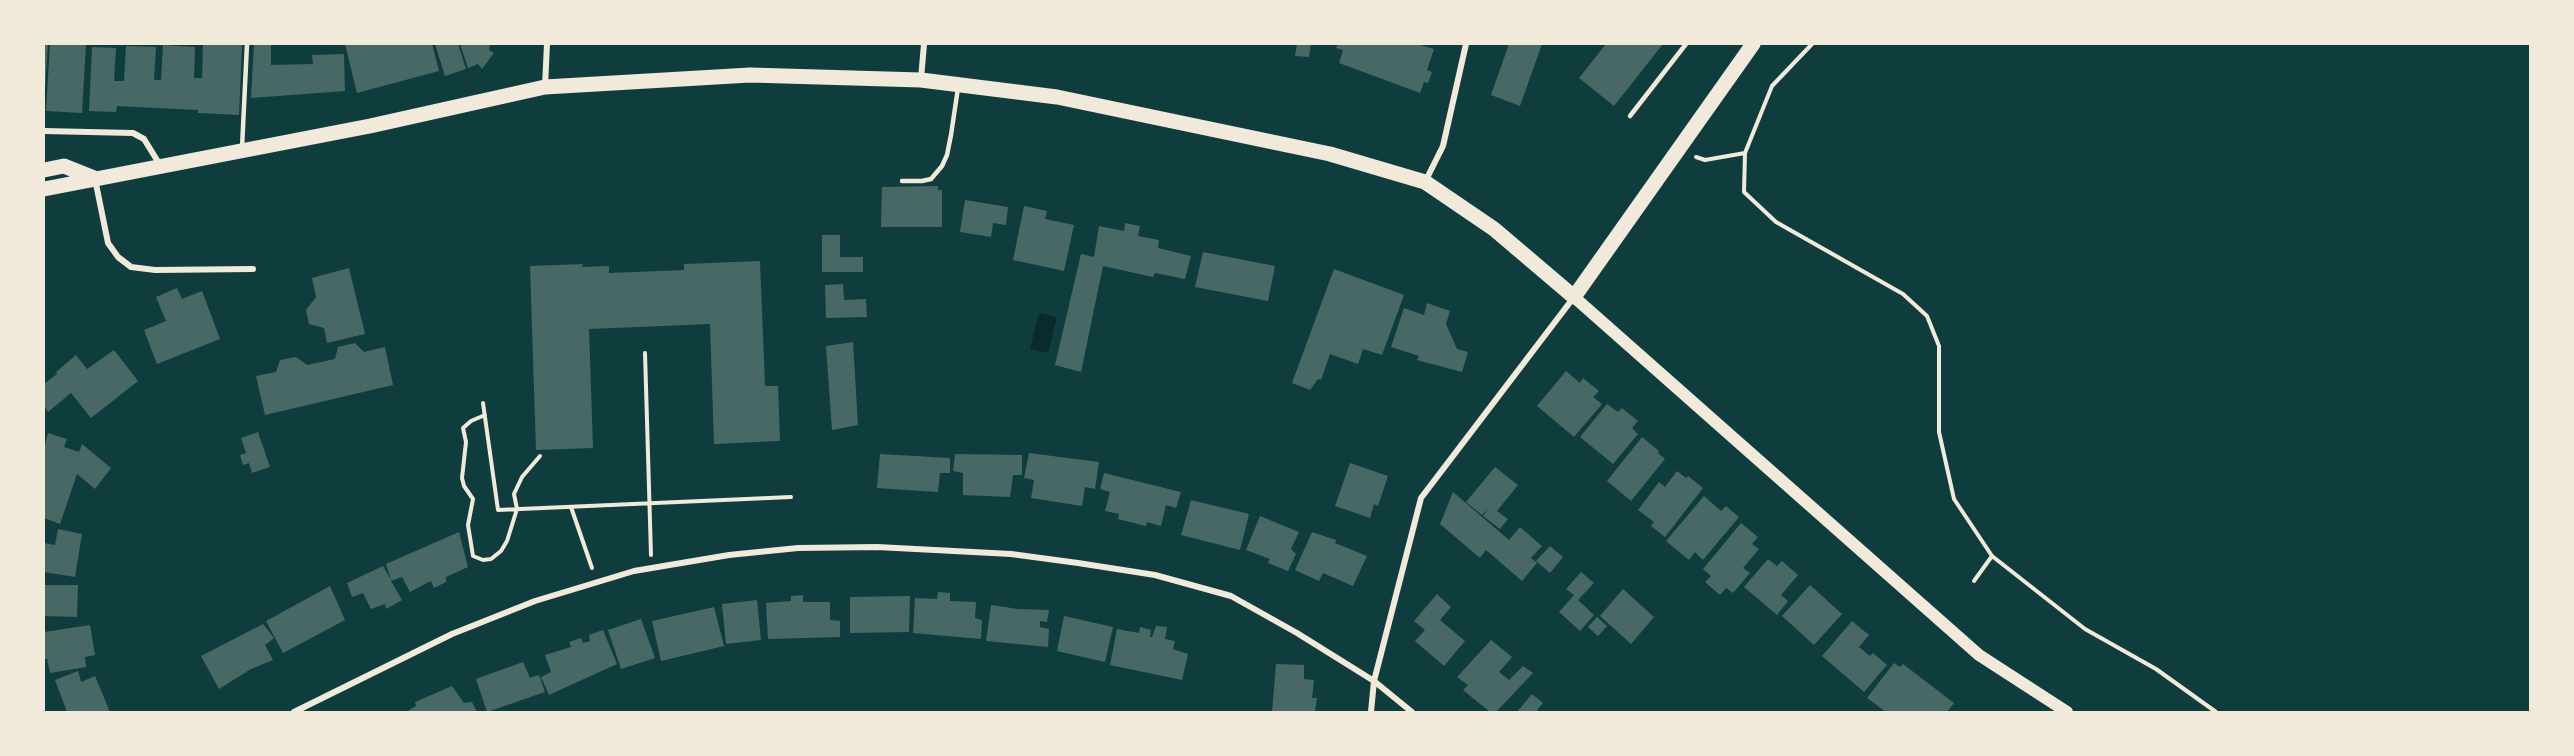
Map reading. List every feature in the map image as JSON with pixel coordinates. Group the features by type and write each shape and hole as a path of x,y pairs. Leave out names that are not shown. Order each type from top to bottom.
{"main road":[{"path":"1574,297 1753,44"},
{"path":"44,189 370,126 545,87 750,75 921,80 958,85 1080,102 1330,154 1425,182 1494,229 1979,655 2067,712"},
{"path":"44,170 64,166 94,178"}],"street":[{"path":"545,87 547,44"},
{"path":"921,80 924,44"},
{"path":"1425,182 1443,146 1466,44"},
{"path":"44,131 134,133 144,140 160,166"},
{"path":"94,178 108,243 117,257 131,267 155,270 253,268"},
{"path":"1371,712 1374,681 1421,498 1574,297"},
{"path":"294,712 452,634 535,601 651,568 729,555 798,548 947,549 1078,562 1155,575 1231,596 1374,681 1412,712"}],"lane":[{"path":"242,150 247,44"},
{"path":"1630,116 1686,44"},
{"path":"902,181 931,179 942,166 950,145 958,85"}],"path":[{"path":"1812,44 1772,86 1745,153 1744,192 1776,222 1903,294 1927,316 1939,346 1939,432 1954,499 1992,556 2085,628 2156,669 2216,712"},
{"path":"1679,151 1705,160 1745,153"},
{"path":"645,353 651,568"},
{"path":"483,403 498,510 791,497"},
{"path":"485,415 471,421 463,428 466,442 462,478 464,486 473,499 468,525 473,556 483,560 491,559 501,551 507,541 517,509 514,494 522,477 540,456"},
{"path":"571,507 597,582"},
{"path":"1974,581 1992,556"}],"water":[{"path":"1039,313 1057,317 1048,353 1030,349"}],"building":[{"path":"44,44 48,44 45,88 44,88"},
{"path":"50,44 86,44 82,113 46,111"},
{"path":"203,44 242,44 239,115 198,113 198,110 117,106 116,112 89,111 92,47 116,48 114,81 124,81 126,46 156,47 154,80 161,80 163,45 195,47 194,78 202,78"},
{"path":"254,44 271,44 271,65 313,64 312,55 344,54 345,91 251,98"},
{"path":"345,44 432,44 439,71 357,93"},
{"path":"435,44 458,44 466,69 445,76"},
{"path":"460,44 490,44 489,50 494,53 482,69 478,64 468,68"},
{"path":"1297,44 1311,44 1309,57 1295,56"},
{"path":"1338,44 1417,44 1434,49 1427,70 1432,72 1428,83 1424,82 1420,93 1339,63 1343,50 1336,48"},
{"path":"1509,44 1542,44 1520,106 1491,95"},
{"path":"1606,44 1663,44 1614,106 1579,78"},
{"path":"938,186 938,190 942,190 942,227 881,227 882,187"},
{"path":"965,200 1008,207 1006,225 993,223 991,237 960,232"},
{"path":"1024,206 1047,211 1045,219 1074,225 1064,271 1013,260"},
{"path":"1125,223 1140,226 1138,236 1159,240 1158,248 1191,256 1185,279 1155,273 1153,277 1103,266 1081,372 1055,365 1081,254 1094,257 1099,226 1124,231"},
{"path":"822,235 840,235 840,257 863,257 863,272 822,272"},
{"path":"1203,252 1275,266 1268,301 1195,287"},
{"path":"760,261 765,386 778,386 780,441 714,444 710,324 589,329 593,448 536,450 530,266 583,264 582,267 609,266 609,273 684,270 684,264"},
{"path":"349,268 365,334 327,343 324,328 309,324 306,310 316,297 312,278"},
{"path":"1334,269 1404,295 1382,355 1363,349 1358,364 1330,354 1321,380 1318,379 1310,390 1292,383"},
{"path":"843,284 844,300 866,299 867,317 826,318 825,285"},
{"path":"177,288 182,299 202,291 220,339 157,364 144,330 166,321 156,297"},
{"path":"1427,303 1450,311 1446,324 1457,349 1468,352 1462,372 1417,360 1419,356 1391,347 1404,308 1424,315"},
{"path":"853,342 858,425 832,430 826,346"},
{"path":"355,343 364,352 385,347 393,385 265,415 256,376 276,372 280,360 296,357 307,365 335,359 338,347"},
{"path":"114,350 138,381 91,418 71,393 48,412 44,406 44,384 57,374 56,372 76,355 87,369"},
{"path":"1566,371 1580,383 1583,378 1599,391 1593,397 1602,404 1574,437 1537,406"},
{"path":"1607,404 1618,412 1622,408 1638,421 1632,428 1638,434 1613,464 1580,437"},
{"path":"258,432 270,467 252,473 249,463 243,465 240,455 246,453 241,438"},
{"path":"48,433 67,439 64,447 79,452 82,444 111,468 95,489 77,474 60,524 44,518 44,448"},
{"path":"1642,437 1665,459 1631,501 1607,481"},
{"path":"1029,453 1099,462 1095,489 1085,487 1082,506 1031,498 1034,480 1024,478"},
{"path":"880,454 950,458 950,473 940,473 938,492 877,488"},
{"path":"955,454 1022,455 1022,475 1013,475 1010,497 963,495 963,473 953,471"},
{"path":"1350,463 1388,476 1378,506 1374,504 1370,518 1335,506"},
{"path":"1495,467 1518,485 1497,511 1508,519 1500,529 1483,516 1489,508 1482,515 1466,502"},
{"path":"1677,471 1686,478 1688,476 1703,488 1665,537 1651,526 1654,522 1638,510 1659,482 1665,487"},
{"path":"1104,473 1181,492 1176,508 1166,505 1161,526 1147,522 1146,526 1118,519 1119,514 1105,511 1110,492 1100,489"},
{"path":"1453,492 1509,540 1520,527 1542,546 1531,558 1537,563 1522,581 1486,550 1480,558 1440,524"},
{"path":"1704,496 1721,511 1726,506 1739,517 1703,560 1695,552 1689,560 1666,541"},
{"path":"1191,500 1249,514 1240,550 1181,535"},
{"path":"1260,516 1299,532 1291,549 1296,554 1288,571 1268,563 1270,559 1246,550"},
{"path":"1741,523 1758,537 1752,544 1759,549 1743,568 1750,573 1733,593 1726,588 1720,595 1705,582 1711,576 1703,569"},
{"path":"58,529 82,534 75,577 44,572 44,543 55,545"},
{"path":"459,532 468,567 446,577 446,582 434,588 431,581 410,592 402,577 391,581 402,600 386,609 385,604 371,609 363,593 352,597 347,583 383,566 391,580 386,564"},
{"path":"1312,532 1336,540 1335,543 1367,556 1353,586 1323,573 1319,581 1295,570"},
{"path":"1550,546 1563,557 1550,573 1536,561"},
{"path":"1768,559 1777,566 1782,561 1798,575 1781,595 1788,601 1777,615 1744,587"},
{"path":"1581,572 1594,583 1578,600 1594,615 1580,631 1559,612 1574,595 1566,589"},
{"path":"44,585 78,585 77,617 44,616"},
{"path":"1810,585 1842,614 1814,645 1782,616"},
{"path":"330,586 345,620 283,653 266,621"},
{"path":"1623,589 1654,617 1631,644 1600,616"},
{"path":"938,592 950,593 950,601 976,602 975,618 982,620 981,639 913,633 915,598 937,599"},
{"path":"1437,594 1451,607 1440,620 1465,641 1444,666 1415,641 1425,630 1414,621"},
{"path":"803,595 803,602 830,602 830,620 840,621 840,637 768,639 766,603 791,601 791,596"},
{"path":"910,596 909,632 850,633 850,597"},
{"path":"757,600 761,640 726,644 722,604"},
{"path":"991,605 1049,610 1047,622 1040,621 1040,627 1049,629 1048,647 986,641"},
{"path":"714,607 724,646 661,661 652,621"},
{"path":"1064,616 1113,627 1105,662 1057,651"},
{"path":"1597,617 1607,626 1598,636 1588,627"},
{"path":"641,619 655,658 621,669 608,630"},
{"path":"1852,621 1869,635 1859,647 1870,656 1873,653 1887,665 1864,692 1822,656"},
{"path":"263,624 274,638 265,645 273,660 251,669 219,689 201,656"},
{"path":"90,625 95,655 85,657 86,667 50,673 47,659 44,659 44,632"},
{"path":"1156,626 1167,627 1165,639 1175,641 1173,649 1188,654 1182,680 1110,665 1117,629 1139,633 1140,627 1151,630 1150,637 1152,637"},
{"path":"603,630 617,664 549,695 541,677 551,672 545,655 571,647 569,642 581,638 583,643 590,641 589,635"},
{"path":"1491,640 1512,657 1499,672 1509,680 1523,666 1533,673 1496,712 1490,712 1463,690 1468,685 1457,677"},
{"path":"523,662 530,678 539,675 545,692 487,712 476,679"},
{"path":"1894,663 1900,667 1903,664 1954,703 1947,712 1886,712 1867,698"},
{"path":"1276,664 1304,665 1304,679 1314,680 1312,698 1317,698 1315,712 1272,712"},
{"path":"78,671 81,682 95,676 110,712 67,712 55,680"},
{"path":"452,686 464,703 472,702 477,712 406,712 416,706 415,702"},
{"path":"1532,694 1543,703 1537,710 1539,712 1517,712"}]}
